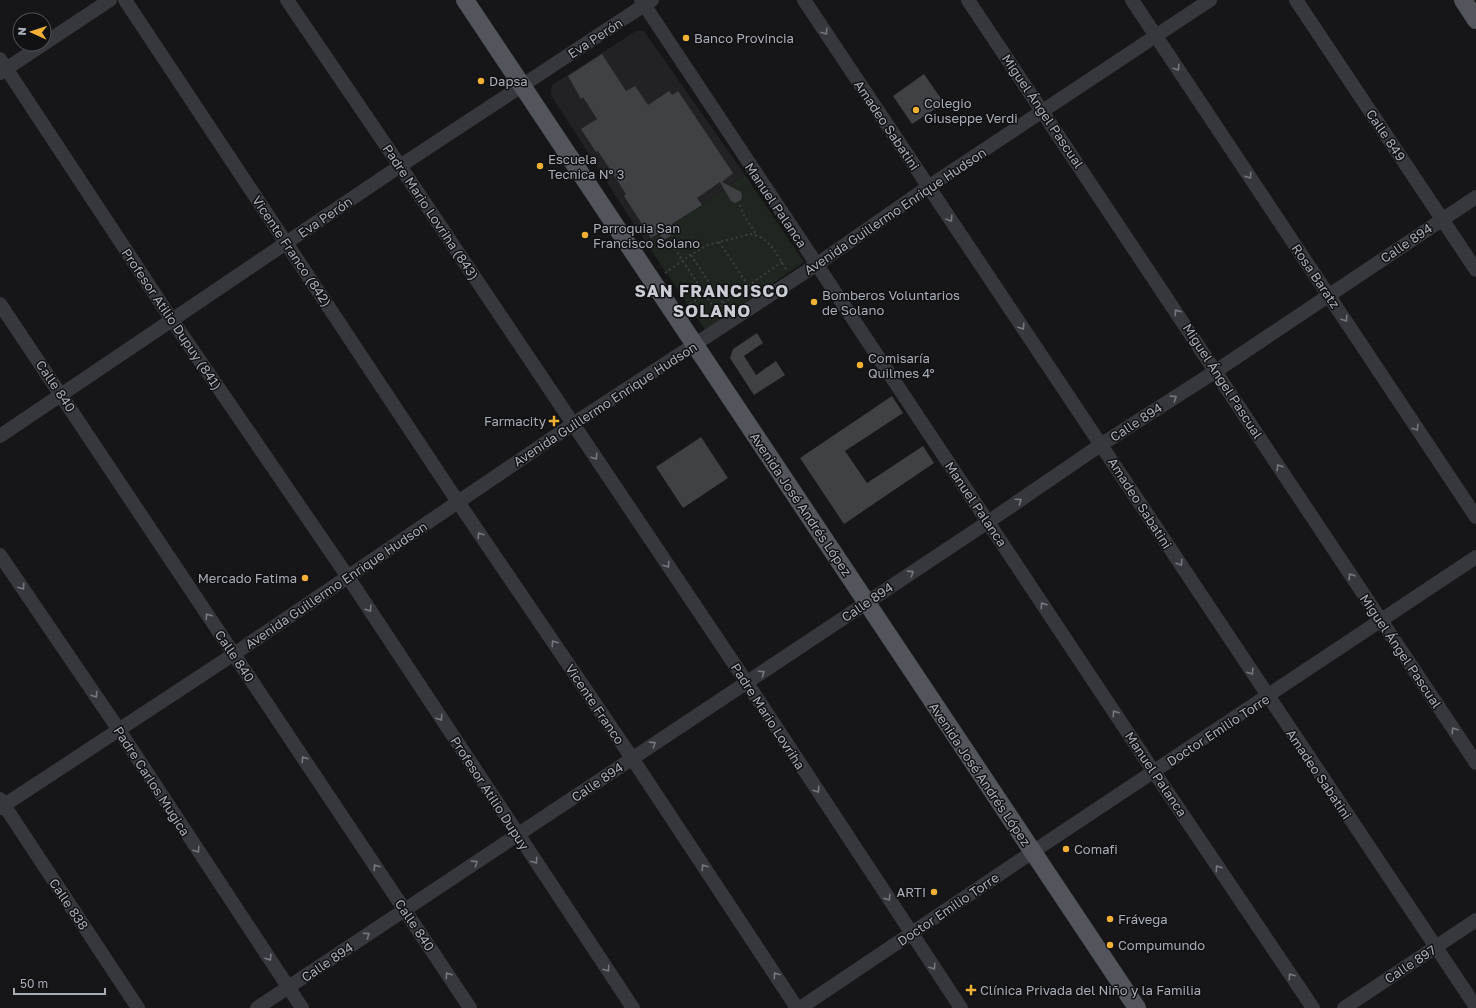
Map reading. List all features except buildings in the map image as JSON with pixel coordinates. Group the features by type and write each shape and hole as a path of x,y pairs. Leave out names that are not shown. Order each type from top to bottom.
{"main road":[{"name":"Avenida José Andrés López","path":"465,0 1137,1008"},
{"path":"1463,0 1476,20"}],"street":[{"path":"2,67 110,0"},
{"name":"Vicente Franco (842)","path":"125,0 458,502"},
{"name":"Padre Mario Lovriha (843)","path":"287,0 573,424"},
{"name":"Amadeo Sabatini","path":"804,0 928,187 1102,444 1268,697 1476,1008"},
{"name":"Miguel Ángel Pascual","path":"968,0 1476,763"},
{"name":"Rosa Baratz","path":"1132,0 1476,517"},
{"name":"Avenida Guillermo Enrique Hudson","path":"1,804 119,730 234,654 573,424 816,265 928,187 1210,0"},
{"name":"Calle 849","path":"1296,0 1476,270"},
{"name":"Eva Perón","path":"0,436 646,2"},
{"name":"Manuel Palanca","path":"646,2 816,265 1312,1008"},
{"name":"Profesor Atilio Dupuy (841)","path":"2,67 172,320 348,577"},
{"name":"Calle 894","path":"257,1008 404,909 747,683 1102,444 1216,371 1476,197"},
{"name":"Calle 840","path":"0,304 470,1008"},
{"name":"Padre Mario Lovriha","path":"573,424 747,683 961,1008"},
{"name":"Vicente Franco","path":"458,502 632,758 799,1008"},
{"name":"Padre Carlos Mugica","path":"0,555 119,730 302,1008"},
{"name":"Doctor Emilio Torre","path":"799,1008 1476,558"},
{"name":"Profesor Atilio Dupuy","path":"348,577 517,835 633,1008"},
{"name":"Calle 838","path":"1,804 138,1008"},
{"name":"Calle 897","path":"1344,1008 1476,920"}],"path":[{"path":"740,205 744,216 756,234 765,239 794,279"},
{"path":"652,281 708,245 750,234 756,234"},
{"path":"669,240 715,309 729,322"},
{"path":"718,242 759,302"},
{"path":"691,255 722,303 729,322"},
{"path":"715,309 782,262"},
{"path":"674,314 705,294"}],"shaded area":[{"path":"636,31 644,31 745,175 646,243 551,95 552,85"},
{"path":"745,175 804,262 705,330 646,243"}],"place":[{"name":"Banco Provincia","path":"686,38"},
{"name":"Dapsa","path":"481,81"},
{"name":"Colegio Giuseppe Verdi","path":"916,110"},
{"name":"Escuela Tecnica Nº 3","path":"540,166"},
{"name":"Parroquia San Francisco Solano","path":"585,235"},
{"name":"Bomberos Voluntarios de Solano","path":"814,302"},
{"name":"Comisaría Quilmes 4°","path":"860,365"},
{"name":"Farmacity","path":"554,421"},
{"name":"Mercado Fatima","path":"305,578"},
{"name":"Comafi","path":"1066,849"},
{"name":"ARTI","path":"934,892"},
{"name":"Frávega","path":"1110,919"},
{"name":"Compumundo","path":"1110,945"},
{"name":"Clínica Privada del Niño y la Familia","path":"971,990"}],"district":[{"name":"SAN FRANCISCO SOLANO","path":"712,301"}]}
